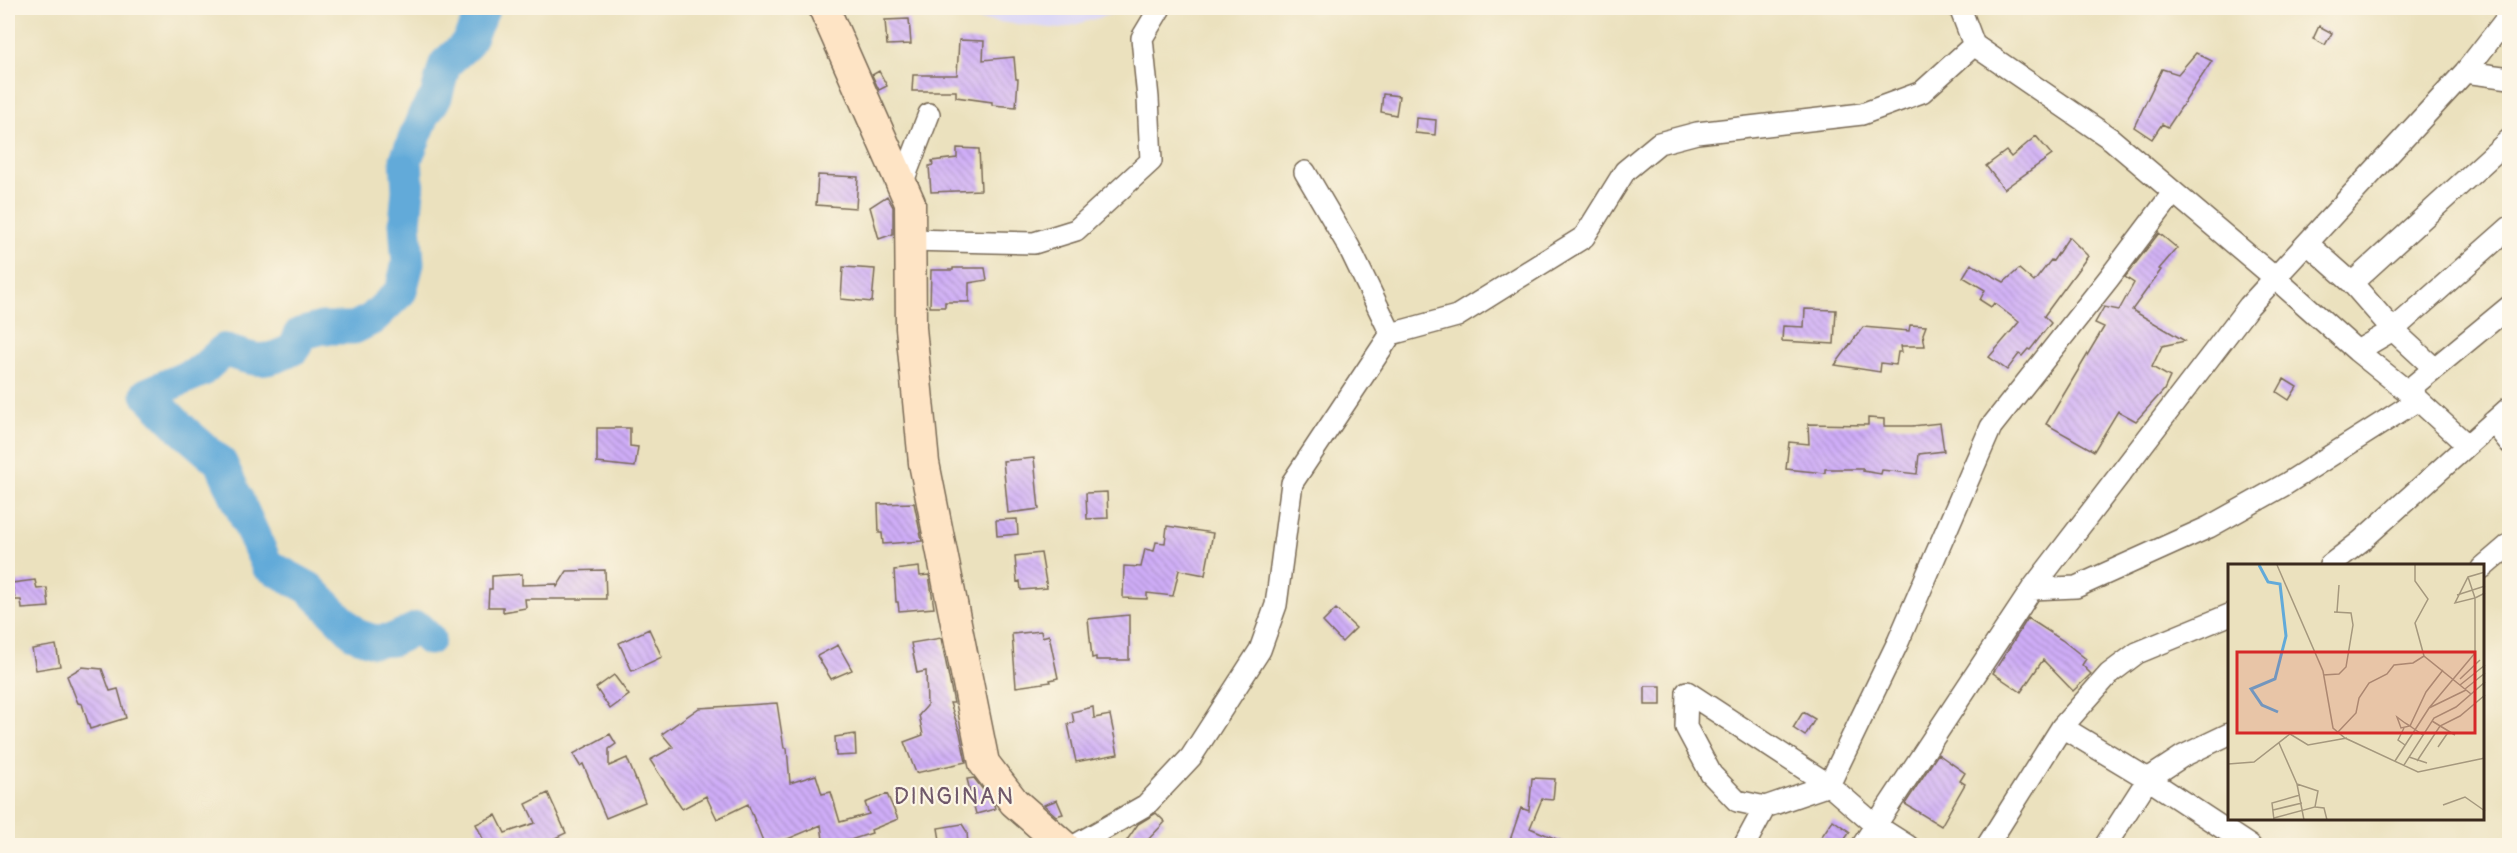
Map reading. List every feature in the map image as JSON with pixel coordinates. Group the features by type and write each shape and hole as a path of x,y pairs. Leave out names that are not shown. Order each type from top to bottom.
{"main road":[{"path":"824,8 910,203 911,328 924,464 984,763 1014,802 1064,846"}],"street":[{"path":"909,240 1035,243 1076,230 1151,161 1142,38 1160,8"},
{"path":"1960,8 1974,45 2111,140 2275,278 2467,445"},
{"path":"1862,846 2032,589 2242,315 2465,72 2510,14"},
{"path":"1074,846 1146,805 1191,758 1260,650 1276,605 1292,483 1391,334 1457,316 1584,237 1625,171 1659,143 1697,133 1862,114 1922,92 1974,45"},
{"path":"2465,72 2510,78"},
{"path":"902,184 929,114"},
{"path":"2352,284 2510,139"},
{"path":"1305,172 1349,247 1391,334"},
{"path":"1908,846 1875,825 1829,785 1687,692 1686,727 1711,774 1737,801 1765,807 1829,785 1898,642 1991,427 2173,193"},
{"path":"2357,351 2393,330 2510,227"},
{"path":"2308,244 2352,284 2393,330 2434,368"},
{"path":"2032,589 2076,587 2209,527 2286,484 2412,396 2434,368 2510,306"},
{"path":"2331,564 2510,407"},
{"path":"2493,422 2510,443"},
{"path":"2484,566 2510,544"},
{"path":"1987,846 2062,727 2109,674 2137,653 2228,615"},
{"path":"2062,727 2148,779 2241,843"},
{"path":"2105,846 2148,779 2183,756 2228,734"},
{"path":"1744,846 1765,807"}],"shaded area":[{"path":"926,8 1133,8 1060,29 925,14"}],"building":[{"path":"909,19 911,44 887,45 885,20"},
{"path":"2319,26 2332,33 2325,45 2313,39"},
{"path":"959,40 984,41 983,60 1014,57 1016,79 1018,79 1016,107 992,105 992,102 956,97 956,91 912,91 913,75 957,75"},
{"path":"2196,53 2212,61 2168,127 2162,124 2152,139 2134,127 2162,69 2178,74"},
{"path":"879,71 887,86 879,90 872,75"},
{"path":"1383,94 1399,96 1396,115 1381,112"},
{"path":"1416,118 1436,120 1435,135 1415,133"},
{"path":"2036,136 2052,155 2004,189 1986,166 2006,151 2011,157"},
{"path":"957,148 979,149 981,190 931,192 929,166 933,165 932,161 957,158"},
{"path":"818,175 858,177 856,208 816,205"},
{"path":"887,196 893,207 893,234 879,239 870,207"},
{"path":"2159,233 2177,248 2159,269 2161,270 2132,310 2185,341 2162,346 2152,367 2170,377 2164,390 2136,421 2118,411 2094,451 2046,424 2104,327 2095,323 2104,307 2119,310 2134,283 2125,277"},
{"path":"2069,237 2088,256 2044,316 2051,323 2030,350 2028,349 2022,356 2019,354 2007,370 1989,357 2019,322 1994,303 1991,307 1980,300 1985,290 1963,277 1971,264 2004,282 2019,269 2034,282 2051,260 2053,261"},
{"path":"843,267 875,269 872,302 841,299"},
{"path":"953,268 985,268 987,280 969,283 969,302 945,302 945,307 930,307 931,270 953,270"},
{"path":"1805,309 1836,310 1834,344 1782,341 1783,326 1804,327"},
{"path":"1910,325 1926,326 1923,334 1925,346 1901,346 1902,352 1898,352 1896,365 1881,363 1880,372 1835,365 1863,327 1909,331"},
{"path":"2284,379 2297,387 2289,400 2277,392"},
{"path":"1868,418 1884,419 1884,426 1940,423 1944,451 1919,454 1917,474 1882,470 1881,474 1863,471 1863,469 1825,469 1825,473 1786,469 1789,442 1809,444 1808,424 1868,425"},
{"path":"597,428 630,428 630,446 638,447 635,467 597,463"},
{"path":"1034,458 1039,509 1008,513 1003,461"},
{"path":"1107,492 1108,518 1087,519 1086,493"},
{"path":"914,503 922,541 883,544 882,533 879,533 878,504"},
{"path":"1017,519 1018,534 997,536 996,520"},
{"path":"1167,526 1213,533 1205,575 1179,570 1173,596 1147,593 1147,599 1123,598 1124,566 1141,567 1145,549 1154,551 1156,542 1165,543"},
{"path":"1041,553 1047,588 1021,590 1020,581 1017,582 1015,556"},
{"path":"919,567 920,576 929,575 934,608 899,611 898,602 896,602 894,570"},
{"path":"605,570 606,599 525,599 526,608 503,612 503,607 488,607 492,576 522,574 522,585 556,584 557,587 567,571"},
{"path":"35,580 37,589 47,588 49,607 22,609 21,600 15,600 12,583"},
{"path":"1336,609 1356,628 1342,642 1323,622"},
{"path":"1129,615 1129,660 1092,658 1088,619"},
{"path":"2028,618 2086,659 2082,665 2091,674 2073,691 2043,660 2021,692 1993,673"},
{"path":"649,629 662,657 632,671 619,643"},
{"path":"1041,631 1042,637 1049,635 1058,678 1050,680 1051,682 1016,687 1012,634"},
{"path":"941,638 954,703 950,703 966,762 916,773 904,742 923,735 919,715 927,706 926,671 917,673 911,643"},
{"path":"56,645 60,666 36,670 32,649"},
{"path":"838,645 852,670 831,679 817,656"},
{"path":"82,667 102,669 110,691 118,689 126,718 90,729 82,704 78,703 67,676"},
{"path":"614,675 629,695 610,709 596,688"},
{"path":"1645,686 1661,686 1661,705 1645,705"},
{"path":"777,703 784,748 787,748 790,783 816,775 822,794 831,792 840,822 869,814 865,803 887,794 898,819 871,830 872,833 847,841 845,846 824,846 821,825 771,846 765,846 748,804 717,819 706,796 682,809 650,760 673,747 662,734 699,708"},
{"path":"1093,707 1094,718 1110,715 1118,754 1076,762 1068,724 1074,723 1072,712"},
{"path":"1803,712 1815,719 1805,736 1793,728"},
{"path":"610,734 616,744 609,749 609,766 627,758 645,802 606,818 583,764 580,766 573,754"},
{"path":"855,734 856,755 836,756 835,737"},
{"path":"1938,754 1965,773 1960,781 1965,784 1941,826 1905,804"},
{"path":"974,778 994,804 995,809 976,814 967,779"},
{"path":"1532,778 1555,779 1553,800 1542,799 1530,828 1573,846 1508,846 1521,808 1529,811"},
{"path":"548,793 566,833 538,846 477,846 476,843 484,841 476,824 496,815 505,833 535,823 526,804"},
{"path":"1057,800 1063,814 1056,816 1044,805"},
{"path":"1156,813 1165,822 1142,846 1123,846 1138,824"},
{"path":"1833,820 1850,832 1840,846 1815,846"},
{"path":"962,824 967,832 968,846 941,846 938,828"}],"waterway":[{"path":"429,639 418,628 392,640 374,641 356,635 309,588 267,565 221,463 184,431 147,394 201,371 224,350 253,359 268,359 295,348 300,334 322,328 354,328 372,319 401,291 408,263 405,223 408,190 406,159 424,115 436,97 445,64 467,44 484,8"}],"district":[{"name":"DINGINAN","path":"954,796"}]}
